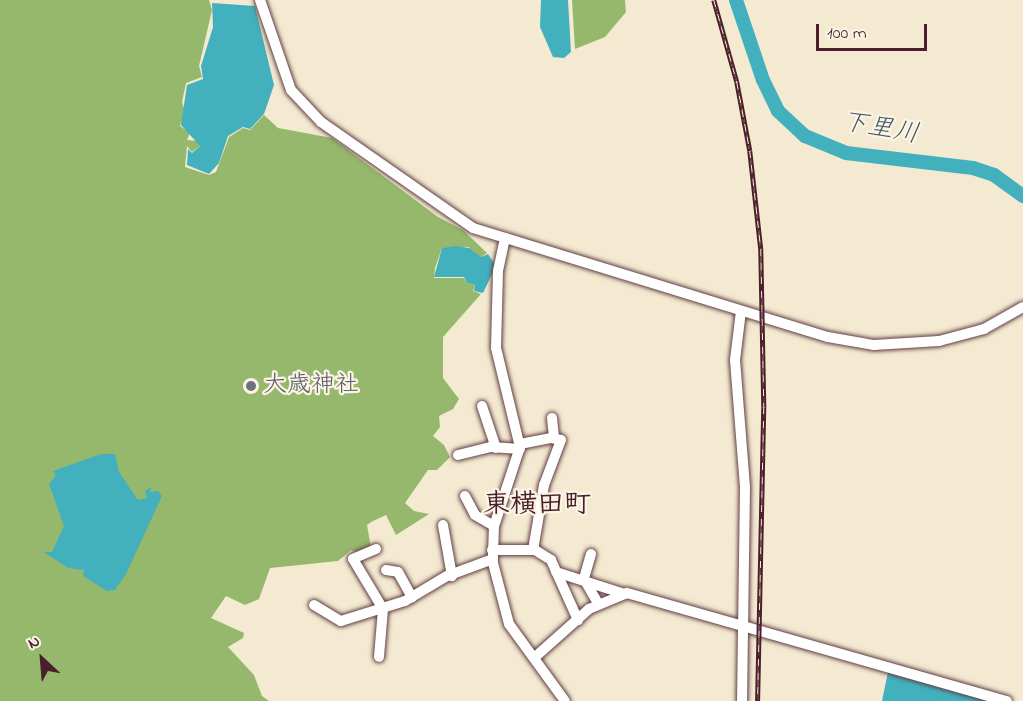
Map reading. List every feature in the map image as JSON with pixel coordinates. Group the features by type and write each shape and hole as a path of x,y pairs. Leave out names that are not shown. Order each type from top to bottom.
{"street":[{"path":"261,0 291,90 321,122 442,210 473,228 828,337 899,345 939,341 984,329 1023,307"},
{"path":"505,238 498,271 496,348 520,447 494,526 493,555 509,624 565,701"},
{"path":"741,311 735,360 744,443 742,701"},
{"path":"482,406 496,448"},
{"path":"552,418 554,438"},
{"path":"458,455 496,448 520,447 554,438 561,440 548,470 533,550"},
{"path":"465,496 475,515 494,526"},
{"path":"443,525 452,576"},
{"path":"376,549 353,559 383,609 379,657"},
{"path":"314,605 341,621 383,609 412,597 493,555 533,550 551,560 578,620"},
{"path":"591,554 585,579 598,603"},
{"path":"386,570 398,572 412,597"},
{"path":"556,572 585,579 625,594 743,625 1007,701"},
{"path":"534,658 598,603 625,594"}],"green space":[{"path":"0,0 209,0 212,10 199,66 202,77 186,83 182,102 185,111 180,126 190,133 187,140 197,141 200,146 192,152 187,146 185,167 209,175 216,172 229,137 243,128 250,130 264,115 278,128 332,138 438,217 463,230 487,253 481,257 472,254 469,247 442,248 435,268 434,278 464,278 467,283 475,285 473,291 481,294 443,337 443,378 459,399 453,409 439,416 440,427 433,436 444,445 450,457 437,470 428,470 405,503 414,511 429,514 396,535 386,515 371,522 367,525 371,548 359,553 351,550 338,561 270,568 259,599 245,605 226,596 211,618 244,633 243,638 228,647 254,675 262,696 269,701 0,701"},
{"path":"572,0 625,0 626,12 605,37 575,49"}],"water":[{"path":"541,0 568,0 571,52 564,58 553,57 540,27"},
{"path":"212,3 255,6 274,85 264,114 250,129 243,127 228,136 219,163 209,174 187,165 188,149 192,153 200,146 181,125 187,85 203,79 201,66 213,27"},
{"path":"455,246 469,248 481,257 488,254 496,266 483,293 474,291 475,285 467,283 464,277 434,277 442,248"},
{"path":"101,454 115,454 119,472 138,500 147,498 145,491 151,487 150,492 158,491 162,496 126,574 115,590 107,591 83,576 84,570 68,568 44,552 52,552 64,526 49,484 56,475 53,471"},
{"path":"888,672 993,701 882,701"}],"waterway":[{"name":"下里川","path":"736,0 763,80 778,111 805,136 846,153 973,168 994,175 1023,196"}],"railway":[{"path":"714,0 737,82 750,151 761,249 764,407 758,701"}],"place":[{"name":"大歳神社","path":"251,386"}],"district":[{"name":"東横田町","path":"537,506"}]}
